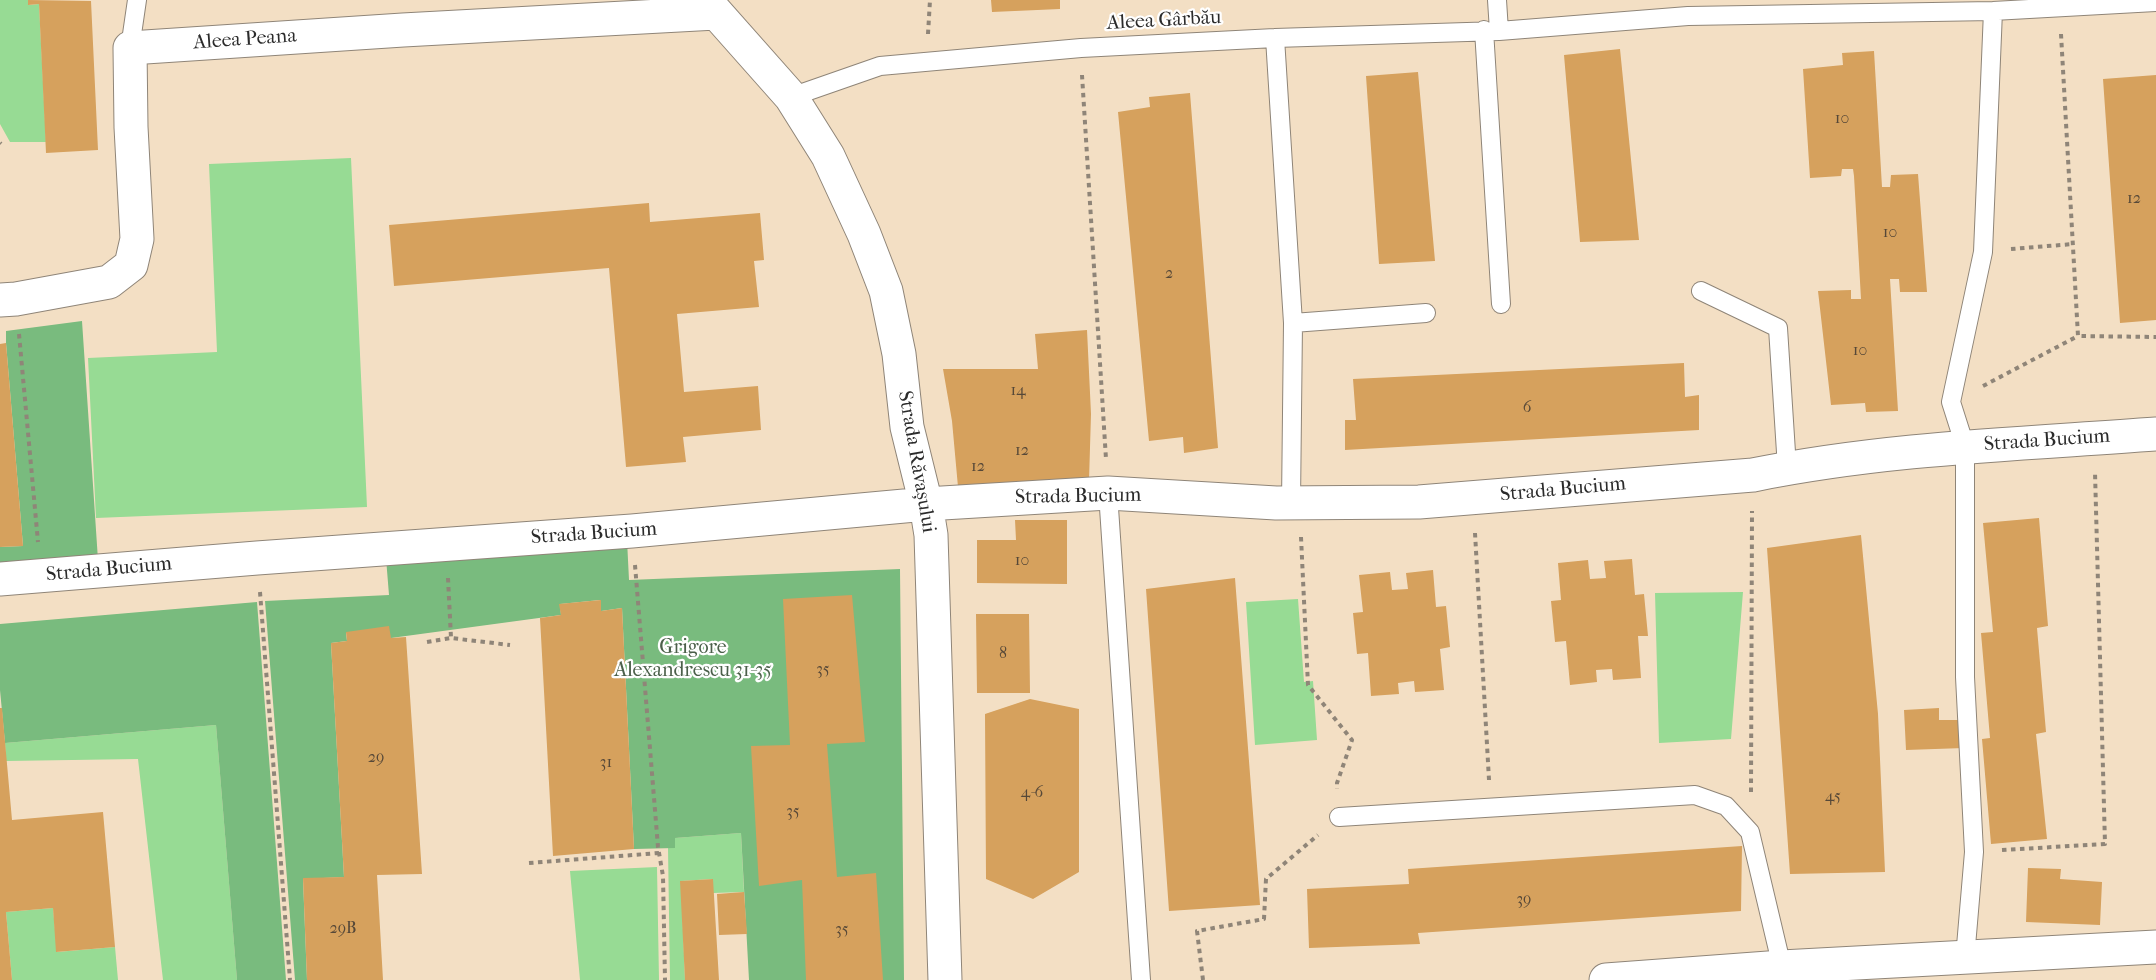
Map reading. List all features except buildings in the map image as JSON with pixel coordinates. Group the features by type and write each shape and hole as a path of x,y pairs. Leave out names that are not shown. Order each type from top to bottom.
{"street":[{"name":"Aleea Peana","path":"130,48 711,6"},
{"name":"Strada Răvașului","path":"711,6 791,97 828,156 864,234 886,291 899,354 907,428 927,504 931,535 945,980"},
{"path":"8,299 109,282 131,265 137,239 131,128 130,48"},
{"name":"Strada Bucium","path":"0,579 632,531 927,504 1108,493 1295,503 1419,502 1753,475 1787,468 1965,446 2156,434"},
{"path":"1606,980 1782,967 1966,969 2156,947"}],"lane":[{"path":"130,48 137,0"},
{"path":"1497,0 1492,31 1501,304"},
{"name":"Aleea Gârbău","path":"791,97 880,66 1081,48 1275,38 1492,31 1688,16 1993,10 2156,2"},
{"path":"1966,969 1974,852 1965,677 1965,446 1951,402 1983,252 1993,10"},
{"path":"1275,38 1293,323 1295,503"},
{"path":"1701,291 1778,328 1787,468"},
{"path":"1293,323 1426,313"},
{"path":"1108,493 1141,980"},
{"path":"1339,817 1695,795 1726,806 1750,832 1782,967"}],"path":[{"path":"2060,7 2078,336"},
{"path":"1081,48 1108,493"},
{"path":"1983,252 2073,244"},
{"path":"8,299 40,576"},
{"path":"1951,402 2078,336 2156,337"},
{"path":"1974,852 2105,844 2094,439"},
{"path":"1750,832 1753,475"},
{"path":"1474,498 1490,808"},
{"path":"1203,980 1197,931 1264,919 1266,879 1339,817 1337,783 1352,740 1308,686 1295,503"},
{"path":"632,531 659,853 663,876 665,980"},
{"path":"446,545 452,638"},
{"path":"257,558 290,980"},
{"path":"427,642 452,638 510,645"},
{"path":"529,863 659,853"}],"green space":[{"path":"0,0 28,0 29,5 39,4 46,142 10,142 0,124"},
{"path":"351,158 367,507 96,518 88,358 217,352 209,164"},
{"path":"82,321 98,560 0,568 0,547 23,546 6,331"},
{"name":"Grigore Alexandrescu 31-35","path":"627,540 629,580 900,569 904,980 749,980 741,833 675,838 675,848 634,849 622,608 601,611 600,600 560,604 561,615 391,638 346,633 347,641 331,643 344,877 303,879 307,980 295,980 265,601 389,595 386,558"},
{"path":"1743,592 1731,739 1659,743 1655,593"},
{"path":"1298,599 1304,682 1313,681 1317,740 1255,745 1246,602"},
{"path":"257,602 286,980 237,980 216,725 5,743 0,690 0,624"},
{"path":"216,725 237,980 163,980 138,759 6,761 5,743"},
{"path":"741,833 744,892 713,893 712,879 681,881 685,980 670,980 668,848 675,848 675,838"},
{"path":"657,867 659,980 580,980 570,871"},
{"path":"53,908 57,952 115,947 118,980 12,980 6,912"}]}
